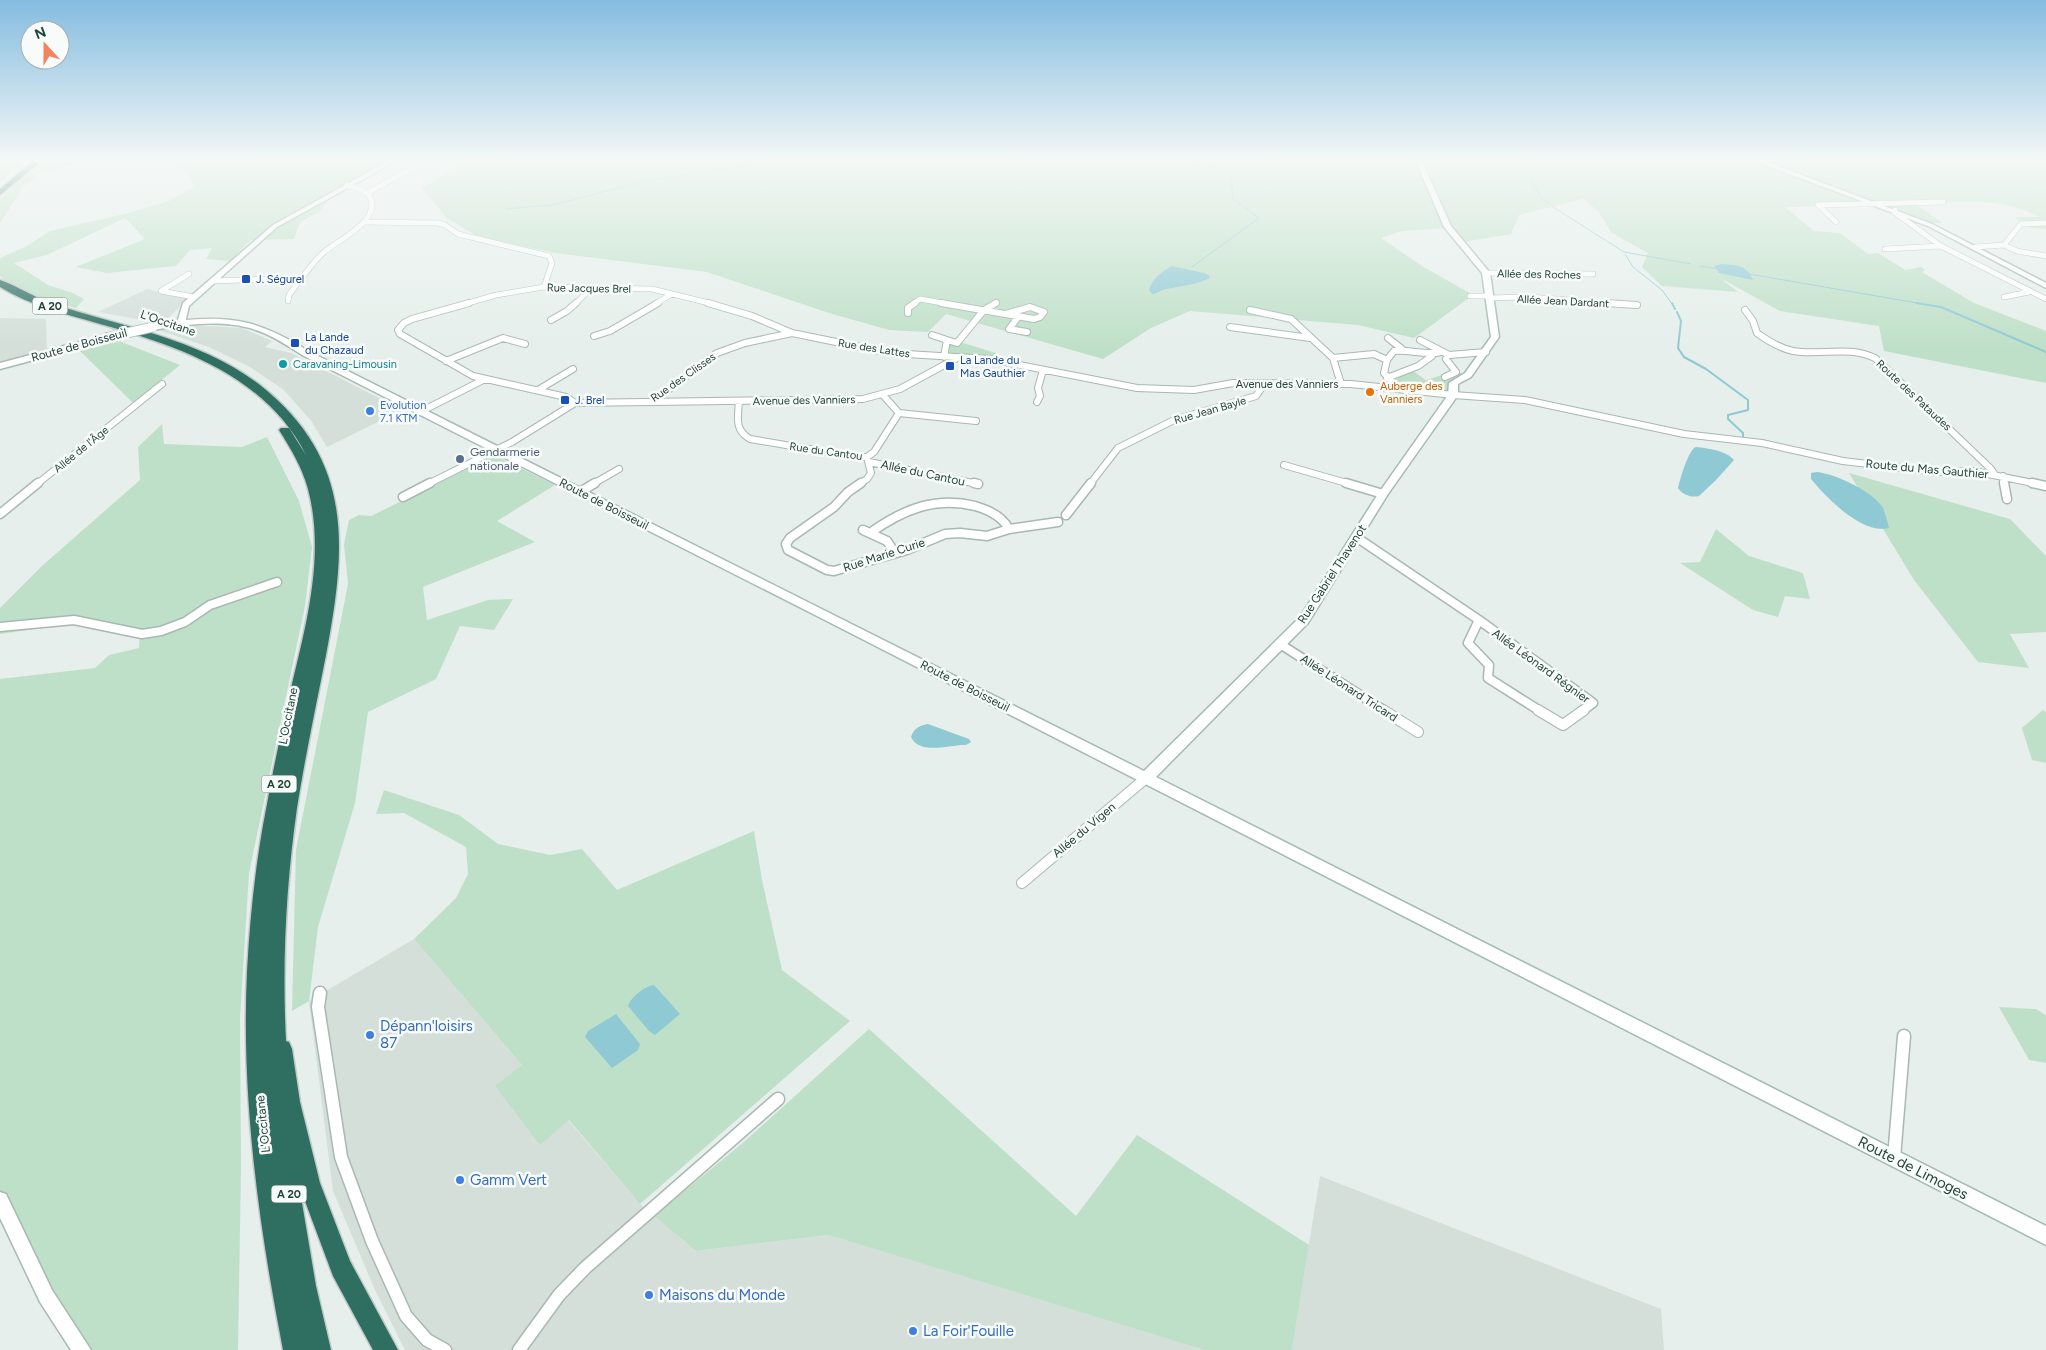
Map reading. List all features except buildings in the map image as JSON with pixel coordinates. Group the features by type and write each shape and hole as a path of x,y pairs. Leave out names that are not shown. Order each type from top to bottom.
{"highway":[{"name":"L'Occitane","path":"0,283 40,303 172,343 231,371 273,402 289,419 310,449 328,493 334,549 333,570 326,618 286,827 277,919 275,981 276,1071 291,1209 319,1350"},
{"name":"L'Occitane","path":"0,292 38,308 167,348 224,376 257,400 280,423 300,454 315,491 320,522 322,554 320,578 314,617 269,841 256,992 258,1080 265,1161 277,1250 295,1350"},
{"path":"276,1036 284,1053 290,1102 309,1182 341,1268 386,1350"}],"main road":[{"path":"1446,222 1486,273 1495,336 1486,352 1470,373 1454,383 1453,395"},
{"name":"Route de Boisseuil","path":"0,366 105,338 181,323 235,323 267,332 420,412 1185,798"},
{"name":"Rue Gabriel Thavenot","path":"1146,778 1304,620 1382,494 1453,395"},
{"name":"Route de Limoges","path":"1185,798 2046,1236"}],"street":[{"path":"181,323 184,308 194,297 275,226 282,222"},
{"path":"288,301 289,295 324,252 366,222 438,223 458,234 549,256 552,262 544,287"},
{"path":"1908,222 1941,246 2046,299"},
{"path":"1923,222 2046,286"},
{"path":"2004,245 2021,224 2046,224"},
{"path":"1974,247 2004,245 2018,251 2046,256"},
{"path":"1885,249 1941,246"},
{"name":"Allée des Roches","path":"1486,273 1593,274"},
{"path":"161,290 189,274"},
{"path":"212,281 302,278"},
{"name":"Rue Jacques Brel","path":"485,380 459,370 400,334 399,327 412,319 496,295 544,287 593,287 652,289 722,306 792,333"},
{"path":"551,320 567,311 593,287"},
{"path":"161,290 194,297"},
{"path":"2004,297 2029,292"},
{"path":"594,336 610,331 672,294"},
{"name":"Allée Jean Dardant","path":"1470,296 1529,297 1638,306"},
{"path":"908,313 908,308 920,299 1034,319 1040,317 1044,312 1028,307 1006,314"},
{"path":"932,335 957,342 984,310 996,303"},
{"path":"1250,310 1291,319 1333,358 1338,379 1342,384"},
{"name":"Route des Pataudes","path":"1746,310 1753,321 1757,333 1782,348 1811,352 1858,351 1867,353 1875,358 1999,476"},
{"path":"1019,316 1009,329 1027,332"},
{"path":"1230,327 1310,338"},
{"name":"Rue des Lattes","path":"792,333 890,353 957,358"},
{"name":"Rue des Clisses","path":"485,380 566,397 575,403 652,402 716,353 745,343 792,333"},
{"path":"446,361 503,338 525,344"},
{"path":"1388,338 1402,349 1442,360 1447,357 1486,352"},
{"path":"944,357 947,340"},
{"path":"1420,340 1447,357 1456,372"},
{"path":"1399,389 1387,378 1384,372 1387,360 1394,351 1402,349"},
{"path":"1387,378 1422,364 1441,352"},
{"path":"1333,358 1374,354 1387,360"},
{"name":"Avenue des Vanniers","path":"652,402 847,400 883,395 906,387 957,358 989,359 1137,388 1194,390 1233,383 1265,382 1342,384 1524,400 1684,434 1750,442"},
{"path":"538,390 573,369"},
{"path":"1037,402 1040,396 1038,388 1043,370"},
{"path":"1446,377 1456,372 1470,373"},
{"path":"420,412 485,380"},
{"name":"Rue Jean Bayle","path":"1066,514 1118,448 1174,420 1256,396 1265,382"},
{"name":"Allée de l'Âge","path":"0,514 162,384"},
{"path":"883,395 899,413 976,421"},
{"name":"Rue du Cantou","path":"739,401 737,428 742,435 750,439 868,460 899,413"},
{"path":"403,497 497,450 575,403"},
{"name":"Route du Mas Gauthier","path":"1750,442 1866,464 1936,472 1973,472 2046,486"},
{"name":"Allée du Cantou","path":"868,460 978,484"},
{"name":"Rue Marie Curie","path":"868,460 871,474 867,479 848,492 834,507 790,538 786,544 788,550 827,570 834,571 895,553 945,534 960,533 987,536 1009,529 1058,522"},
{"path":"1284,465 1382,494"},
{"path":"580,492 619,469"},
{"path":"1999,476 2007,498"},
{"path":"895,553 887,541 866,531 915,507 934,501 965,502 989,510 1006,522 1009,529"},
{"name":"Allée Léonard Régnier","path":"1356,537 1479,620 1593,703 1563,725 1488,678 1489,665 1468,643 1479,620"},
{"path":"0,627 74,620 142,634 161,631 177,625 210,605 277,582"},
{"name":"Allée Léonard Tricard","path":"1280,644 1418,732"},
{"name":"Allée du Vigen","path":"1022,883 1146,778"},
{"path":"320,992 318,1008 341,1157 372,1241 406,1316 427,1340 445,1350"},
{"path":"1894,1158 1904,1036"},
{"path":"519,1350 559,1295 585,1268 778,1099"},
{"path":"0,1200 46,1296 82,1350"}],"shaded area":[{"path":"147,289 189,298 167,319 159,323 98,312"},
{"path":"0,318 46,319 47,356 0,368"},
{"path":"185,325 242,328 272,341 265,347 291,353 402,410 327,447 312,422 284,390 250,367 209,347 158,330 158,328"},
{"path":"414,939 522,1065 539,1145 568,1120 640,1204 696,1251 828,1235 1204,1350 405,1350 375,1290 333,1191 309,1001"},
{"path":"1320,1176 1661,1309 1664,1350 1292,1350"}],"green space":[{"path":"89,222 117,222 47,255 14,263 48,285 73,293 84,299 76,308 46,301 25,293 7,283 0,276 0,258 27,246 50,231"},
{"path":"129,222 300,222 294,239 251,240 230,261 206,259 212,248 190,250 176,266 107,273 76,267 145,239"},
{"path":"454,222 1516,222 1511,234 1463,242 1446,228 1402,231 1381,238 1422,266 1473,295 1414,338 1358,325 1190,311 1151,328 1103,359 946,314 928,332 889,330 829,313 707,272 555,253 477,236"},
{"path":"1605,222 1803,222 1814,231 1840,233 1868,254 1878,253 1905,270 1921,267 1925,270 1922,272 1974,303 2046,331 2046,383 1884,351 1879,326 1780,311 1720,278 1738,292 1662,286 1642,267 1648,253 1612,233"},
{"path":"1912,222 1943,223 1915,224"},
{"path":"2021,222 2046,222 2046,229 2030,228"},
{"path":"950,339 996,353 995,359 950,355 947,353"},
{"path":"119,341 180,365 133,403 80,351"},
{"path":"1410,369 1426,380 1442,375 1447,378 1461,373 1463,375 1452,381 1452,391 1449,392 1401,387 1392,380"},
{"path":"162,424 164,444 242,447 267,437 299,501 312,547 305,606 249,873 240,1019 241,1167 238,1350 89,1350 24,1250 0,1195 0,679 95,668 109,655 139,648 140,632 97,620 0,634 0,608 43,565 140,480 138,447"},
{"path":"494,455 555,485 497,521 535,542 423,587 427,620 488,600 513,599 494,630 460,626 436,679 368,712 355,803 318,927 309,1001 292,1011 296,850 348,584 344,544 349,520 359,515 371,516 469,468 476,462"},
{"path":"1849,473 2010,519 2046,556 2046,632 2010,634 2029,668 1978,662 1914,580"},
{"path":"1716,529 1749,556 1803,573 1810,599 1785,596 1778,617 1753,610 1680,563 1700,562"},
{"path":"2043,710 2046,712 2046,763 2032,760 2022,728"},
{"path":"384,790 459,815 498,844 550,855 582,849 617,890 754,831 762,880 782,970 850,1021 640,1204 569,1120 540,1145 495,1086 522,1065 414,939 456,898 468,874 466,847 404,813 376,814"},
{"path":"1999,1007 2036,1009 2046,1015 2046,1063 2029,1060"},
{"path":"869,1029 1076,1216 1137,1135 1309,1245 1292,1350 1204,1350 828,1235 696,1251 654,1216 745,1141"}],"water":[{"path":"1721,264 1736,265 1744,268 1753,280 1719,273 1714,266"},
{"path":"1172,266 1204,273 1209,275 1210,278 1194,284 1152,294 1149,290 1152,282"},
{"path":"1696,447 1722,452 1734,460 1699,496 1693,497 1685,494 1678,488 1687,459"},
{"path":"1817,472 1834,476 1853,484 1871,495 1883,508 1889,528 1879,529 1868,526 1846,513 1826,496 1811,479 1811,473"},
{"path":"928,724 969,739 971,742 966,745 936,748 928,748 915,743 911,737 914,731"},
{"path":"654,985 680,1014 655,1035 649,1031 628,1006 639,992"},
{"path":"616,1014 640,1044 638,1050 612,1068 585,1037 588,1031"}],"waterway":[{"path":"1192,267 1254,222"},
{"path":"1577,222 1624,252 1691,264"},
{"path":"1625,254 1633,267 1662,290 1672,304"},
{"path":"1700,266 1717,269"},
{"path":"1749,274 1923,304"},
{"path":"1672,303 1675,309"},
{"path":"1916,303 1941,307 2046,352"},
{"path":"1677,312 1681,321 1678,348 1684,357 1706,369 1748,400 1748,410 1728,415 1728,419 1743,433 1743,439"}],"place":[{"name":"J. Ségurel","path":"246,279"},
{"name":"La Lande du Chazaud","path":"295,343"},
{"name":"Caravaning-Limousin","path":"283,364"},
{"name":"La Lande du Mas Gauthier","path":"950,366"},
{"name":"Auberge des Vanniers","path":"1370,392"},
{"name":"J. Brel","path":"565,400"},
{"name":"Evolution 7.1 KTM","path":"370,411"},
{"name":"Gendarmerie nationale","path":"460,459"},
{"name":"Dépann'loisirs 87","path":"370,1035"},
{"name":"Gamm Vert","path":"460,1180"},
{"name":"Maisons du Monde","path":"649,1295"},
{"name":"La Foir'Fouille","path":"913,1331"}]}
